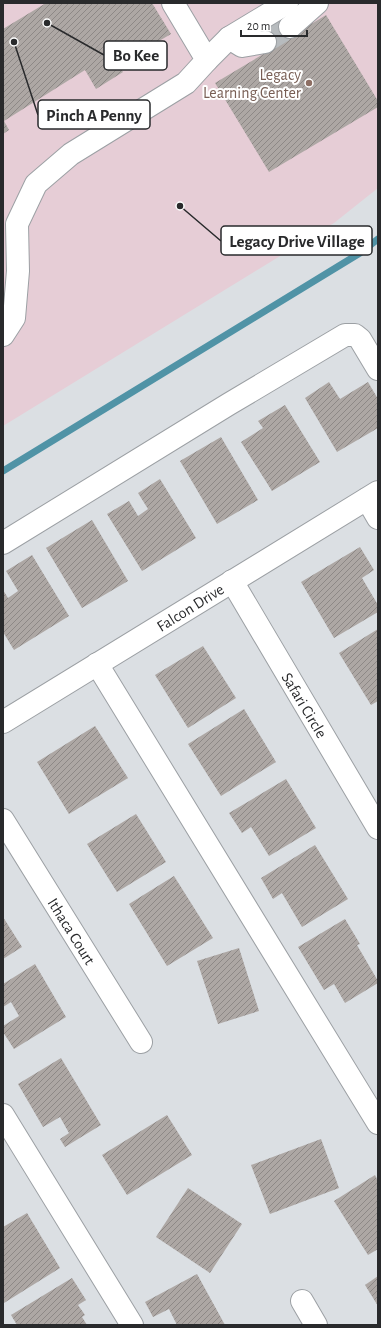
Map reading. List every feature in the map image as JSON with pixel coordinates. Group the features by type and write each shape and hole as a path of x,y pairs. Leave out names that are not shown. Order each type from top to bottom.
{"street":[{"path":"173,3 207,60"},
{"path":"3,335 14,318 18,271 17,224 36,184 71,154 186,83 229,38 287,3"},
{"path":"290,27 317,3"},
{"path":"229,38 242,46 265,42"},
{"path":"3,543 344,335 355,335 360,339 378,369"},
{"path":"372,496 378,518"},
{"name":"Falcon Drive","path":"3,722 372,496"},
{"name":"Safari Circle","path":"232,582 378,828"},
{"path":"97,664 378,1123"},
{"name":"Ithaca Court","path":"3,820 142,1042"},
{"path":"3,1115 132,1325"},
{"path":"302,1302 316,1325"}],"shaded area":[{"path":"3,3 378,3 378,188 334,223 3,426"}],"building":[{"path":"46,3 152,3 171,34 118,65 123,72 96,89 85,70 4,121 9,130 3,134 3,29"},
{"path":"326,15 378,101 378,107 269,172 215,83 270,50 260,33 285,18 295,34"},
{"path":"329,382 340,399 368,382 378,399 378,428 337,452 305,398"},
{"path":"285,405 320,462 272,491 241,442 263,428 258,421"},
{"path":"221,437 258,500 217,524 180,461"},
{"path":"160,479 196,538 142,571 107,514 129,501 138,516 148,509 138,493"},
{"path":"92,520 128,581 82,608 46,548"},
{"path":"360,547 374,570 362,578 378,605 378,612 334,638 301,582"},
{"path":"32,555 69,616 14,650 3,632 3,590 8,598 18,591 6,571"},
{"path":"378,629 378,701 371,705 339,653"},
{"path":"203,646 236,698 188,728 155,675"},
{"path":"244,709 276,762 221,796 188,744"},
{"path":"95,726 128,778 69,814 37,762"},
{"path":"286,779 316,828 269,856 251,827 242,833 229,813"},
{"path":"136,814 166,862 117,892 87,844"},
{"path":"315,845 348,899 302,927 282,893 273,899 261,878"},
{"path":"174,876 213,938 167,966 129,904"},
{"path":"3,917 22,947 3,959"},
{"path":"345,919 360,944 357,945 378,983 345,1003 334,984 324,990 298,947"},
{"path":"239,948 259,1011 218,1024 197,961"},
{"path":"35,964 66,1017 14,1049 3,1032 3,1026 19,1016 11,1002 3,1007 3,984"},
{"path":"61,1058 101,1125 65,1147 60,1139 69,1133 60,1117 43,1127 18,1084"},
{"path":"167,1115 192,1155 127,1195 102,1155"},
{"path":"321,1139 339,1188 270,1214 251,1165"},
{"path":"375,1175 378,1181 378,1249 368,1255 334,1201"},
{"path":"188,1188 242,1224 210,1273 156,1237"},
{"path":"27,1213 60,1268 4,1303 3,1227"},
{"path":"197,1274 225,1325 177,1325 169,1309 153,1317 145,1302"},
{"path":"378,1276 378,1306 365,1285"},
{"path":"72,1278 86,1300 78,1305 85,1315 82,1317 87,1325 17,1325 11,1315"}],"waterway":[{"path":"3,471 360,253 378,239"}],"tunnel":[{"path":"265,42 290,27"}],"place":[{"name":"Bo Kee","path":"47,23"},
{"name":"Pinch A Penny","path":"14,42"},
{"name":"Legacy Learning Center","path":"309,83"},
{"name":"Legacy Drive Village","path":"180,206"}]}
